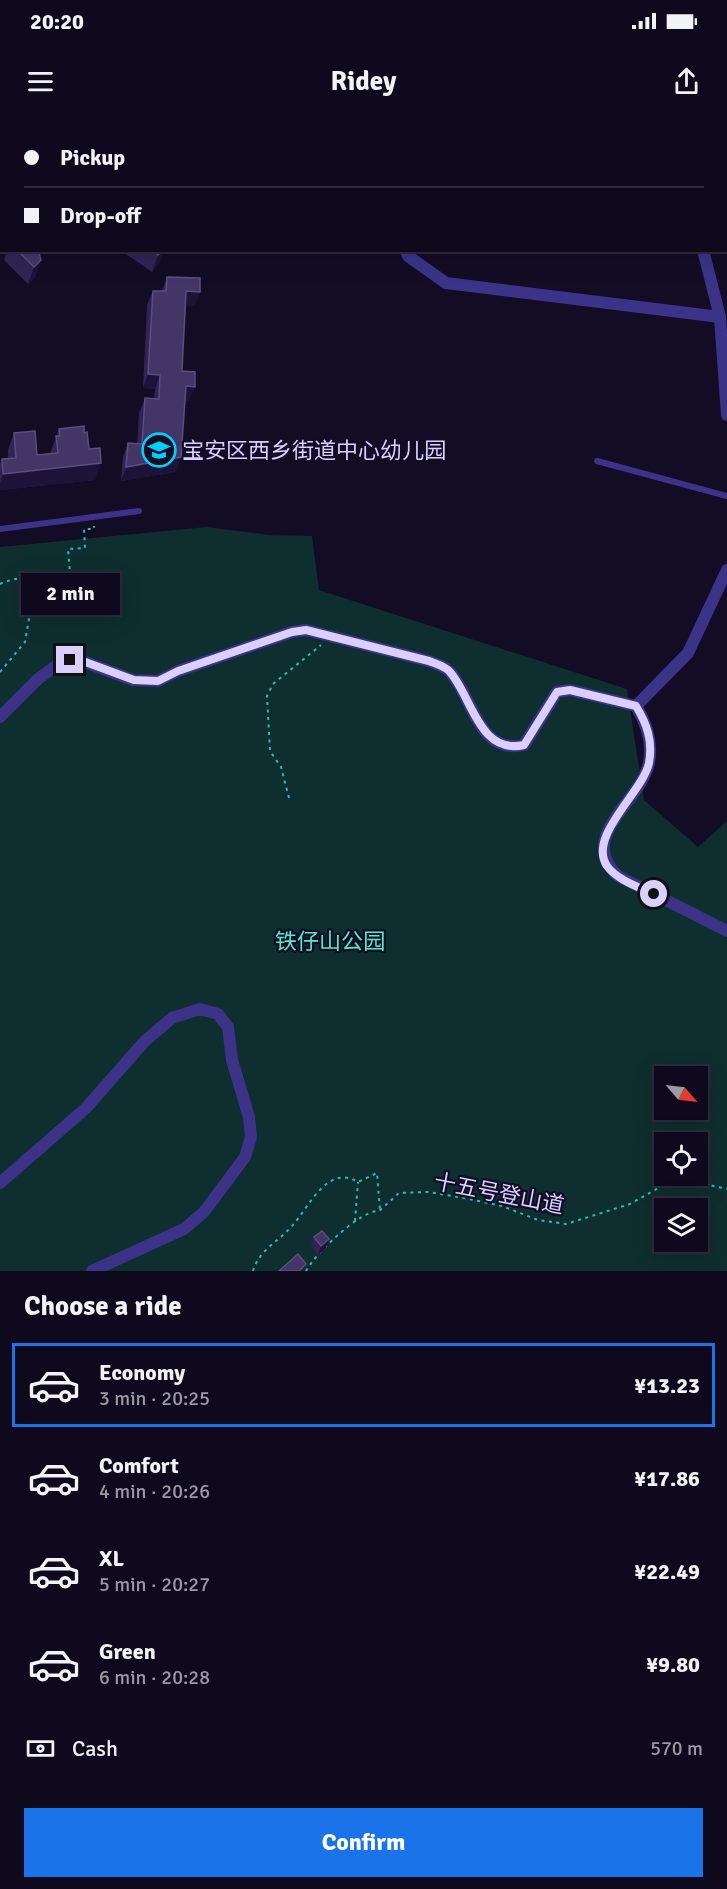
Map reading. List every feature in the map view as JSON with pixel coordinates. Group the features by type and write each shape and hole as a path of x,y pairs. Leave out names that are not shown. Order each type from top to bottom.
{"street":[{"path":"407,252 408,256 446,283 720,317"},
{"path":"704,252 720,317 727,415"},
{"path":"636,706 688,653 727,570"},
{"path":"0,717 38,679 60,663 80,660 134,680 158,681 178,671 292,632 306,630 429,661 448,669 462,687 476,720 492,739 512,747 524,745 557,692 570,690 636,706 646,722 650,743 648,765 606,834 603,851 606,865 618,876 727,931"},
{"path":"0,1183 86,1108 145,1041 172,1018 200,1009 218,1014 228,1027 232,1060 249,1117 251,1137 245,1157 204,1212 184,1228 92,1271"}],"lane":[{"path":"597,460 727,496"},
{"path":"0,529 140,511"}],"path":[{"path":"0,584 14,577 36,578 70,573 68,549 85,548 84,529 94,529 94,517"},
{"path":"0,672 25,642 36,578"},
{"path":"289,798 281,767 270,752 267,696 273,684 302,663 329,636"},
{"path":"253,1271 255,1261 264,1250 293,1225 309,1200 325,1184 347,1178 358,1182 377,1173 380,1210 372,1210 355,1221 311,1262 306,1271"},
{"name":"十五号登山道","path":"380,1210 399,1193 428,1192 502,1206 538,1220 566,1224 630,1204 660,1187 682,1179 727,1189"},
{"path":"355,1221 358,1182"}],"green space":[{"name":"铁仔山公园","path":"206,527 269,535 312,536 319,590 627,689 644,800 698,847 727,821 727,1271 0,1271 0,547"}],"building":[{"path":"19,252 39,252 41,260 34,267"},
{"path":"167,277 200,278 200,292 186,291 182,371 195,372 195,387 186,386 181,457 126,467 128,443 142,444 145,398 159,399 160,375 148,374 153,291 166,291"},
{"path":"84,426 89,449 100,448 101,463 3,474 2,459 16,458 14,433 35,431 37,455 58,453 56,436 60,436 59,429"},
{"path":"322,1231 329,1239 321,1246 314,1237"},
{"path":"298,1254 306,1264 299,1271 279,1271"}],"place":[{"name":"宝安区西乡街道中心幼儿园","path":"159,450"}],"route":[{"path":"70,660 80,660 134,680 158,681 201,663 292,632 306,630 429,661 448,669 462,687 476,720 492,739 512,747 524,745 557,692 570,690 636,706 646,722 650,743 648,765 606,834 603,851 606,865 618,876 654,894"}]}
